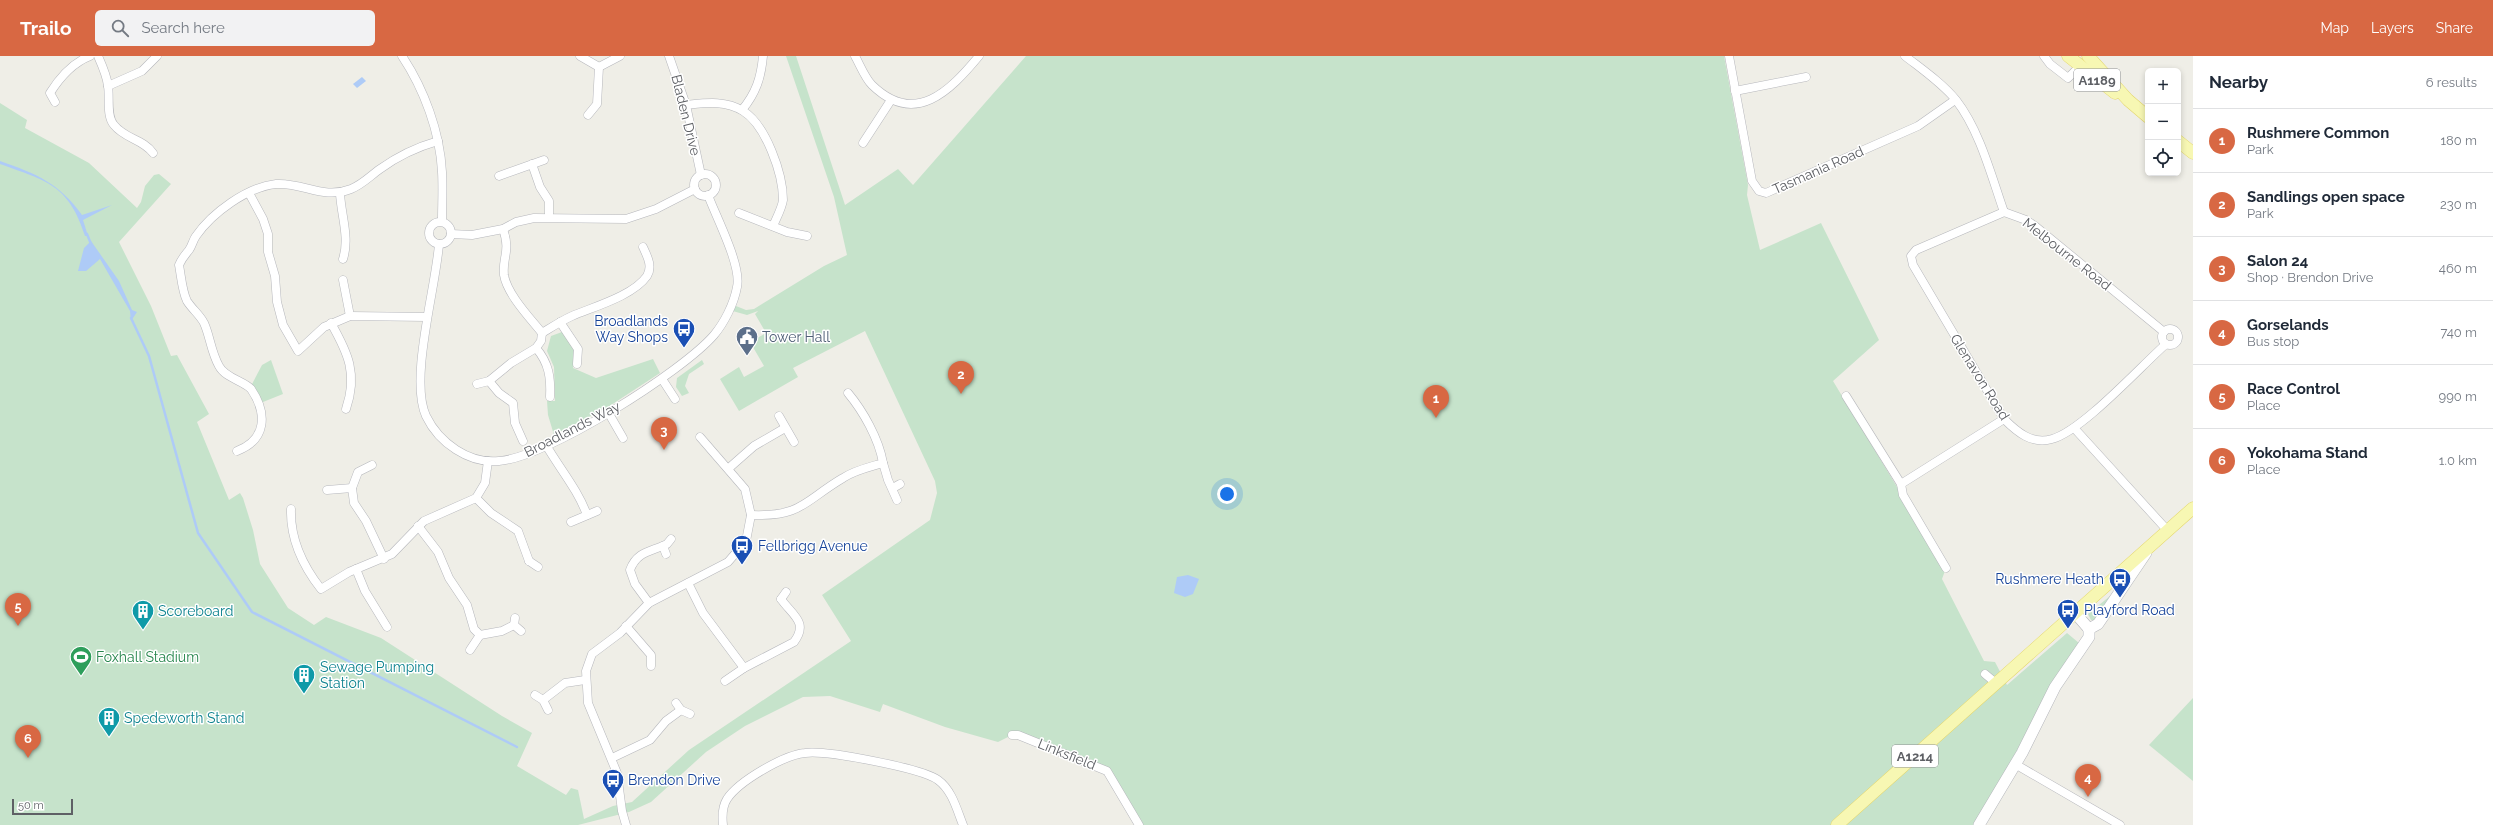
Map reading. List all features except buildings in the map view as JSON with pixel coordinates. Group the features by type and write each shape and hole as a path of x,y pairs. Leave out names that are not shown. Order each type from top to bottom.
{"main road":[{"name":"A1189","path":"2068,56 2078,68 2113,92 2128,100"},
{"name":"A1189","path":"2088,56 2128,100 2145,114"},
{"path":"2181,143 2193,153"},
{"name":"A1214","path":"1837,825 2076,614 2193,508"}],"street":[{"path":"55,102 50,93 54,86 79,61 90,56"},
{"path":"98,56 108,86 107,100 112,124 126,137 141,141 154,153"},
{"path":"108,86 142,72 157,56"},
{"path":"402,56 410,68 429,112 438,141 442,172 442,222"},
{"path":"580,56 599,67"},
{"path":"599,67 620,56"},
{"name":"Bladen Drive","path":"669,56 686,105 701,175"},
{"path":"742,110 753,96 762,76 763,56"},
{"path":"854,56 871,84 891,100 912,104 937,98 956,84 979,56"},
{"name":"Tasmania Road","path":"1729,56 1752,182 1759,191 1766,193 1918,126 1955,100"},
{"path":"1905,56 1939,83 1955,100 1975,134 2004,212"},
{"path":"2044,56 2050,64 2068,78 2078,68"},
{"path":"588,115 597,104 599,67"},
{"path":"1735,91 1806,77"},
{"path":"863,142 891,100"},
{"path":"686,105 716,102 742,110 756,120 769,144 781,184 783,202 773,226"},
{"path":"237,451 250,446 260,435 262,424 258,404 250,388 235,381 220,368 210,346 204,323 186,300 179,265 195,237 208,222 249,193 277,184 296,186 318,192 340,193 366,182 380,169 407,153 438,141"},
{"path":"500,176 544,160"},
{"path":"532,164 540,188 549,201 549,218"},
{"path":"701,175 709,175 716,183 715,190 708,196 700,194 695,189 695,180 701,175"},
{"path":"451,234 472,235 503,229 516,222 549,218 626,219 656,209 695,189"},
{"path":"249,193 264,218 268,234 268,252 275,276 277,302 283,325 298,351 331,323 350,316 427,317"},
{"path":"340,193 342,220 347,241 343,259"},
{"name":"Broadlands Way","path":"439,244 427,317 421,397 426,416 434,430 452,448 466,455 488,461 508,460 528,454 608,412 662,379 714,335 729,310 738,286 730,248 708,196"},
{"name":"Glenavon Road","path":"2004,212 1916,250 1911,256 1913,265 2004,419 2017,432 2029,438 2041,440 2052,440 2075,429"},
{"name":"Melbourne Road","path":"2004,212 2026,220 2035,226 2164,332 2174,330 2178,336 2173,345 2166,344 2075,429"},
{"path":"739,213 773,226 807,236"},
{"path":"442,222 449,226 451,234 447,241 439,244 432,240 430,232 433,224 442,222"},
{"path":"478,384 489,381 511,363 536,348 541,341 542,333 513,295 504,275 508,242 503,229"},
{"path":"542,333 560,322 626,293 647,276 650,263 643,247"},
{"path":"343,280 350,316"},
{"path":"560,322 578,349 577,364"},
{"path":"331,323 344,346 350,362 352,391 346,409"},
{"path":"2164,332 2162,337 2166,344"},
{"path":"536,348 545,359 549,371 550,397"},
{"path":"662,379 675,399"},
{"path":"489,381 499,393 513,403 515,424 523,441"},
{"path":"848,393 861,408 869,428 876,438 883,463 896,486 897,500"},
{"path":"1846,396 1901,484 1903,495 1946,568"},
{"path":"608,412 623,438"},
{"path":"779,416 794,442"},
{"path":"1901,484 2004,419"},
{"path":"729,468 754,446 785,428"},
{"path":"2075,429 2168,531"},
{"path":"626,825 622,811 617,773 588,703 585,680 586,671 592,654 626,626 649,603 717,568 737,554 748,534 751,515 745,489 729,468 700,437"},
{"path":"546,445 567,480 580,495 587,515"},
{"path":"291,509 292,530 304,566 322,589 356,569 384,559 399,548 418,526 432,516 460,507 476,498 485,483 488,461"},
{"path":"751,515 772,516 789,513 807,504 843,478 883,463"},
{"path":"372,465 358,472 352,488 354,503 366,521 384,559"},
{"path":"327,490 352,488"},
{"path":"476,498 491,513 518,531 526,563 538,567"},
{"path":"570,522 597,511"},
{"path":"418,526 438,552 449,578 467,605 474,629 480,635"},
{"path":"649,603 635,584 630,570 639,556 653,548 663,546 671,538"},
{"path":"663,546 666,554"},
{"path":"2090,629 2098,624 2148,549"},
{"path":"356,569 365,591 387,627"},
{"path":"688,583 703,613 744,668"},
{"path":"725,681 744,668 794,642 800,635 801,628 799,621 777,599 786,592"},
{"path":"2076,614 2090,629"},
{"path":"470,650 480,635 502,631 514,621 521,631"},
{"path":"626,626 651,655 651,666"},
{"path":"1979,825 2015,764 2056,687 2089,637 2090,629"},
{"path":"1985,674 1995,686"},
{"path":"543,700 565,683 585,680"},
{"path":"535,695 543,700 548,710"},
{"path":"676,703 681,710 690,714"},
{"path":"612,758 650,740 666,721 681,710"},
{"name":"Linksfield","path":"1012,735 1018,735 1107,771 1139,825"},
{"path":"723,825 723,809 732,793 779,760 806,752 864,760 910,769 932,777 938,780 948,791 963,825"},
{"path":"2015,764 2120,825"}],"green space":[{"path":"786,56 796,56 845,205 898,169 913,185 1026,56 1724,56 1748,185 1747,195 1760,250 1821,223 1879,340 1833,381 1946,568 1942,579 1984,661 1995,662 2007,685 2067,633 2079,643 1974,825 1139,825 1107,771 1012,735 998,742 945,727 883,704 880,712 830,696 803,697 745,726 706,752 651,802 629,812 578,825 0,825 0,103 27,120 25,128 89,163 137,208 141,202 145,186 154,175 159,174 171,184 119,242 151,306 171,356 177,355 209,414 197,422 229,500 240,493 243,498 253,530 260,564 288,608 314,625 326,617 381,638 502,716 532,733 517,766 566,795 571,788 578,790 584,819 613,806 632,802 689,750 851,641 822,595 930,520 937,493 935,481 865,331 793,368 798,377 739,411 720,379 739,367 744,377 764,366 750,342 766,333 755,314 758,311 747,315 729,310 731,304 746,310 754,309 824,266 847,255 834,197"},
{"path":"562,332 574,350 573,368 596,378 653,359 660,373 608,407 554,435 548,415 547,401 555,401 554,367 547,351 551,336"},
{"path":"271,360 283,394 258,404 250,388 262,365"},
{"path":"702,360 704,364 689,374 685,386 689,393 682,396 676,387 677,378"},
{"path":"2115,592 2095,620 2091,620 2088,614"},
{"path":"2193,698 2193,781 2149,745"}],"water":[{"path":"362,77 366,81 357,88 353,84"},
{"path":"0,161 36,175 56,187 82,215 112,205 83,220 88,236 85,236 79,219 72,206 54,187 31,175 0,164"},
{"path":"91,241 119,281 132,310 137,312 131,321 130,311 100,259 86,271 78,271 84,248"},
{"path":"1188,575 1199,579 1193,594 1185,597 1174,593 1177,577"}],"waterway":[{"path":"87,234 91,244"},
{"path":"131,318 149,356 198,533 252,612 517,747"}],"place":[{"name":"Broadlands Way Shops","path":"684,348"},
{"name":"Tower Hall","path":"747,356"},
{"name":"Sandlings open space","path":"961,394"},
{"name":"Rushmere Common","path":"1436,418"},
{"name":"Salon 24","path":"664,450"},
{"name":"Fellbrigg Avenue","path":"742,566"},
{"name":"Rushmere Heath","path":"2120,598"},
{"name":"Race Control","path":"18,626"},
{"name":"Scoreboard","path":"143,630"},
{"name":"Playford Road","path":"2068,630"},
{"name":"Foxhall Stadium","path":"81,676"},
{"name":"Sewage Pumping Station","path":"304,694"},
{"name":"Spedeworth Stand","path":"109,738"},
{"name":"Yokohama Stand","path":"28,758"},
{"name":"Gorselands","path":"2088,797"},
{"name":"Brendon Drive","path":"613,800"}]}
